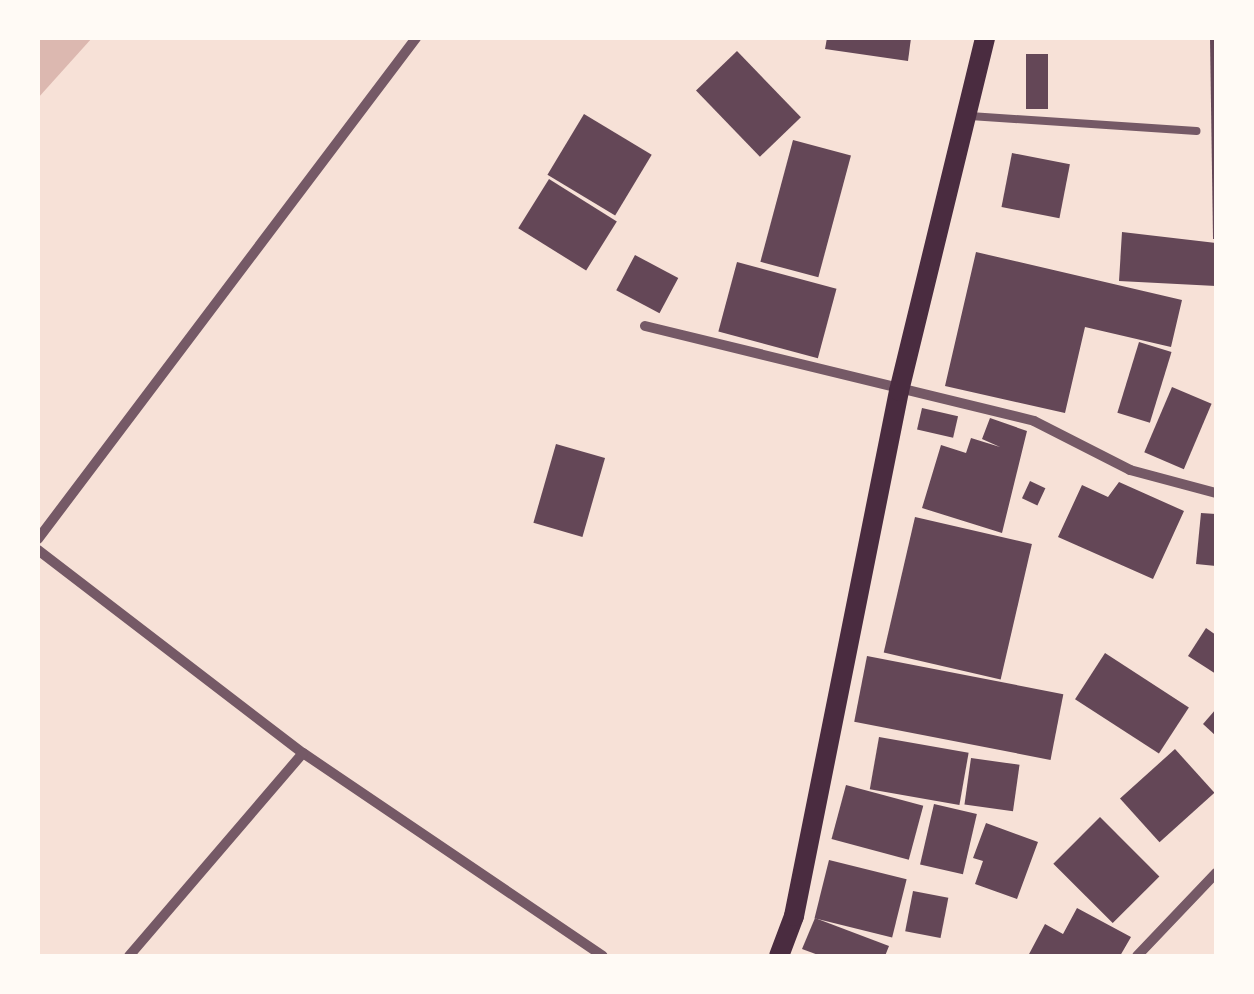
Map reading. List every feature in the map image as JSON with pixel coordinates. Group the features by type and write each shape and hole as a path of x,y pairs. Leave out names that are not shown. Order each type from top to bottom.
{"main road":[{"path":"779,956 794,916 899,391 985,38"}],"street":[{"path":"38,539 416,38"},
{"path":"645,326 1034,422 1130,470 1216,493"},
{"path":"38,550 303,753 603,956"},
{"path":"129,956 303,753"},
{"path":"1137,956 1216,873"}],"lane":[{"path":"966,116 1197,131"}],"shaded area":[{"path":"38,38 92,38 38,98"}],"building":[{"path":"827,38 911,38 908,61 825,49"},
{"path":"1210,38 1216,38 1216,239 1213,239"},
{"path":"737,51 801,117 760,157 696,91"},
{"path":"1026,54 1048,54 1048,109 1026,109"},
{"path":"584,114 652,155 615,216 547,175"},
{"path":"793,140 851,156 818,277 760,262"},
{"path":"1012,153 1070,164 1059,218 1002,207"},
{"path":"549,179 617,221 586,271 518,228"},
{"path":"1122,232 1216,243 1216,286 1119,281"},
{"path":"976,252 1182,300 1171,347 1085,327 1065,413 945,386"},
{"path":"635,255 678,278 659,313 616,290"},
{"path":"737,262 836,289 818,358 718,332"},
{"path":"1139,342 1172,352 1150,423 1117,413"},
{"path":"1172,387 1212,404 1184,469 1144,452"},
{"path":"922,408 958,416 953,438 917,429"},
{"path":"990,418 1027,431 1002,533 922,508 941,445 966,453 971,438 1000,447 982,439"},
{"path":"556,444 605,458 582,537 533,523"},
{"path":"1030,481 1045,488 1037,505 1022,498"},
{"path":"1119,482 1184,511 1153,579 1058,537 1082,485 1108,497"},
{"path":"1201,513 1216,514 1216,566 1196,564"},
{"path":"915,517 1032,544 1001,679 884,652"},
{"path":"1206,628 1216,635 1216,674 1188,656"},
{"path":"1105,653 1189,707 1159,754 1075,699"},
{"path":"867,656 1063,694 1051,760 854,722"},
{"path":"1216,709 1216,736 1203,724"},
{"path":"879,737 969,753 959,805 870,789"},
{"path":"1175,749 1214,793 1159,842 1120,799"},
{"path":"971,758 1020,765 1013,811 964,805"},
{"path":"846,785 923,806 909,860 832,839"},
{"path":"934,804 977,814 963,874 920,864"},
{"path":"1100,817 1159,876 1113,923 1053,864"},
{"path":"986,823 1038,842 1017,899 975,884 983,861 973,858"},
{"path":"829,860 907,879 892,938 814,918"},
{"path":"913,891 948,898 941,938 905,931"},
{"path":"1077,908 1131,937 1120,956 1028,956 1045,924 1063,934"},
{"path":"815,918 889,946 885,956 821,956 802,949"}]}
